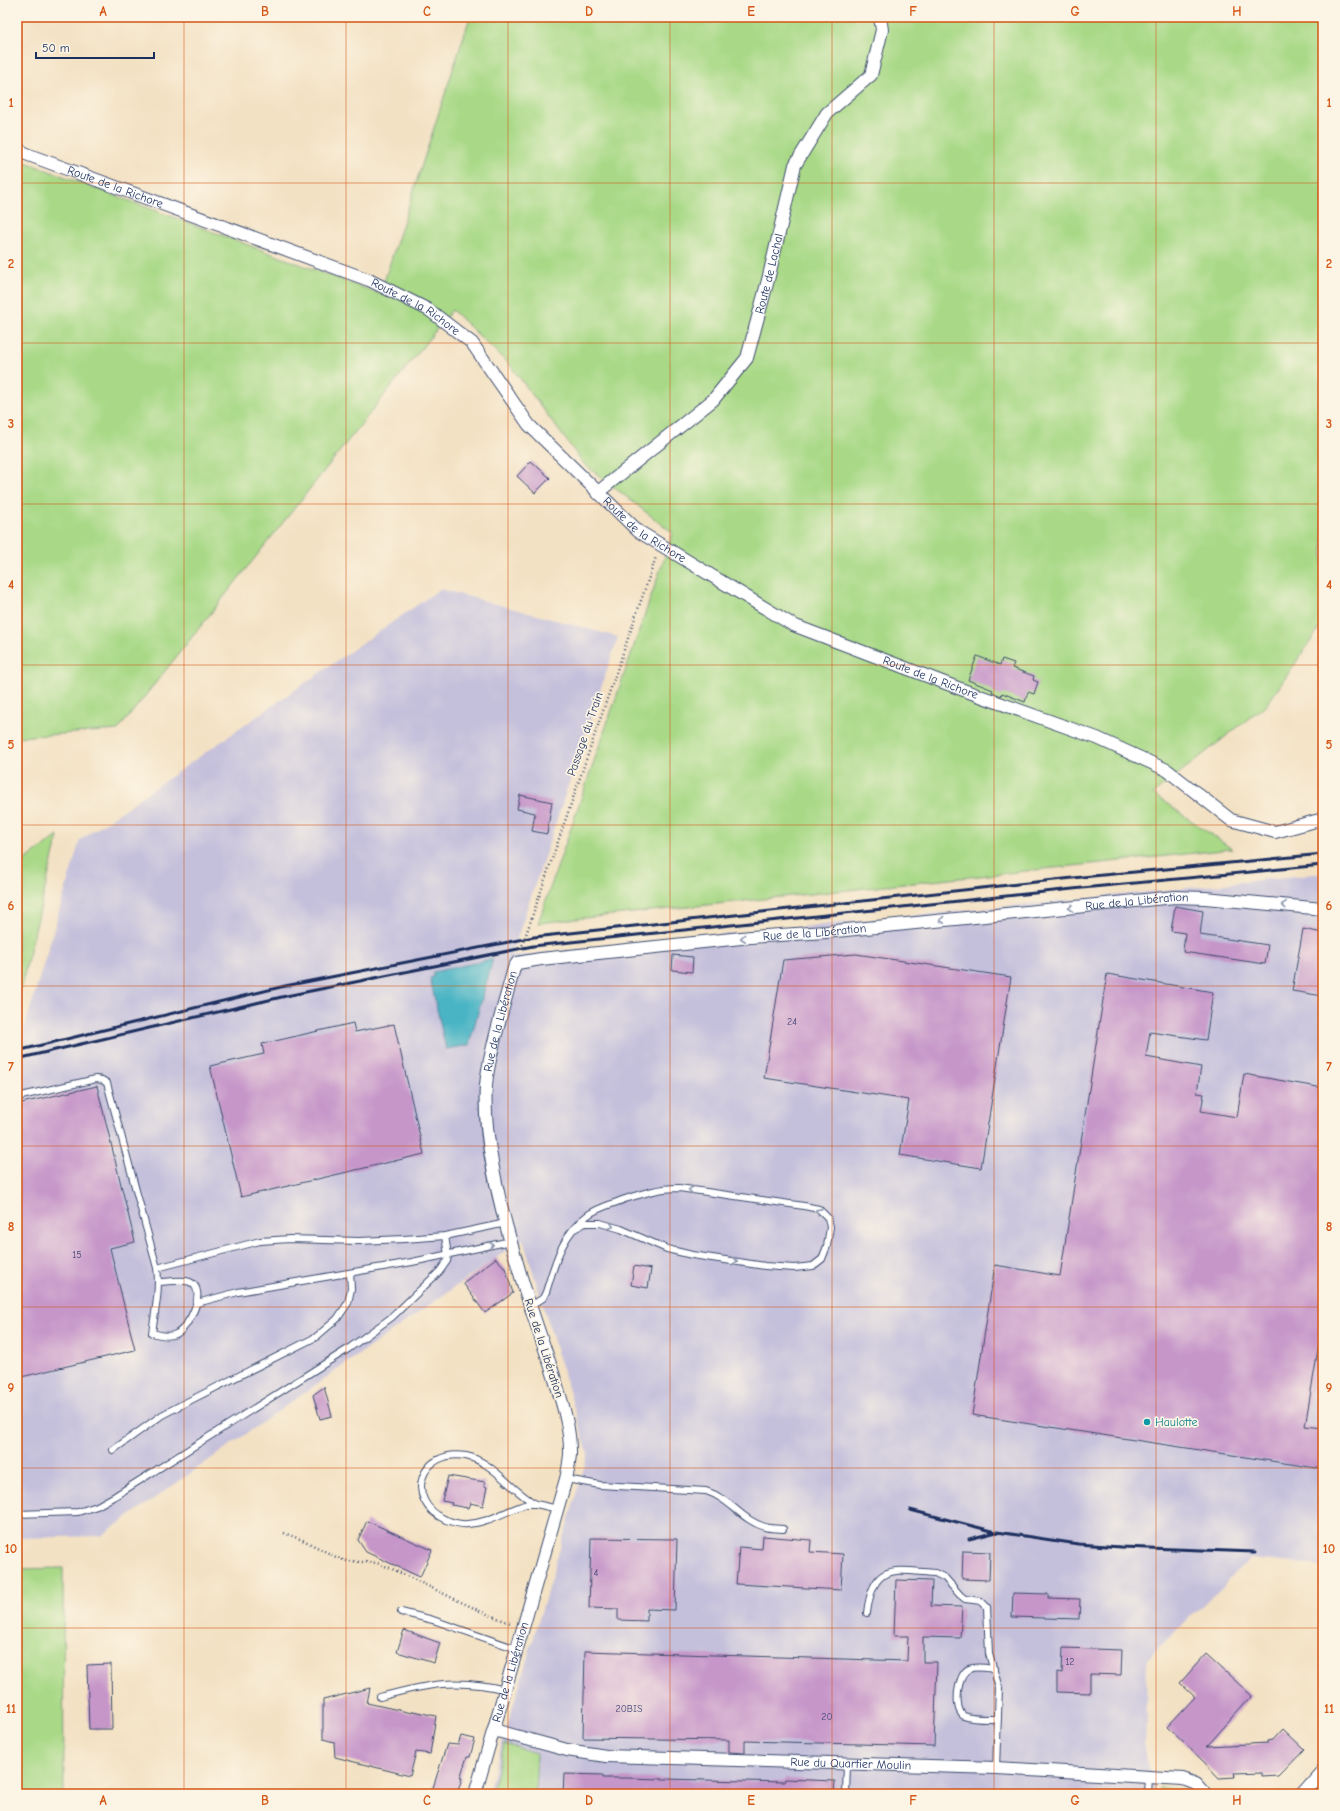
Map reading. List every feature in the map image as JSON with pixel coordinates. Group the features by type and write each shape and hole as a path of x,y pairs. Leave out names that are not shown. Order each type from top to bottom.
{"street":[{"name":"Route de Lachal","path":"597,493 713,400 747,358 768,280 795,165 827,113 871,75 882,30 880,17"},
{"name":"Route de la Richore","path":"17,148 26,154 369,280 429,310 472,343 529,425 597,493 638,531 793,625 966,691 1097,738 1167,770 1231,820 1274,832 1323,819"},
{"name":"Rue de la Libération","path":"475,1794 558,1509 566,1479 570,1455 568,1431 559,1392 511,1241 491,1156 486,1092 488,1071 512,977 517,964 528,961 751,937 841,930 1175,897 1205,898 1323,909"},
{"name":"Rue du Quartier Moulin","path":"494,1730 567,1750 606,1756 996,1768 1149,1777 1188,1780 1196,1784 1205,1794"},
{"path":"1301,1794 1323,1769"}],"lane":[{"path":"17,1097 96,1079 107,1083 157,1268 159,1282 152,1334 175,1335 184,1328 197,1303 198,1293 194,1286 189,1282 159,1282"},
{"path":"531,1306 543,1298 546,1292 558,1251 574,1229 588,1215 605,1207 647,1192 663,1188 679,1188 804,1206 819,1209 828,1218 830,1227 827,1246 822,1259 813,1266 794,1268 750,1264 692,1255 667,1249 621,1229 600,1223 585,1224 574,1229"},
{"path":"157,1268 260,1241 290,1239 358,1241 445,1236 506,1222"},
{"path":"17,1514 78,1512 97,1506 354,1344 392,1317 440,1271 447,1261 448,1255 445,1236"},
{"path":"197,1303 238,1292 448,1255 511,1241"},
{"path":"114,1450 162,1415 316,1337 338,1320 348,1303 351,1289 350,1273"},
{"path":"536,1504 515,1507 490,1520 465,1524 454,1523 431,1511 425,1505 422,1496 421,1484 424,1474 429,1466 437,1460 450,1456 464,1456 474,1459 486,1466 503,1478 525,1499 536,1504 558,1509"},
{"path":"566,1479 600,1485 706,1491 716,1494 728,1501 748,1519 757,1524 766,1528 784,1529"},
{"path":"867,1613 872,1589 884,1574 895,1570 935,1573 941,1575 965,1599 981,1601 987,1607 987,1645 999,1688 996,1768"},
{"path":"401,1612 433,1620 518,1649"},
{"path":"994,1669 975,1668 969,1669 964,1673 959,1682 958,1707 960,1713 964,1716 973,1718 998,1719"},
{"path":"380,1697 429,1684 472,1684 506,1690"},
{"path":"846,1794 847,1764"},
{"path":"1148,1794 1149,1777"}],"path":[{"name":"Passage du Train","path":"517,964 527,928 660,545"},
{"path":"284,1533 304,1540 347,1561 377,1563 390,1568 482,1612 524,1628"}],"shaded area":[{"path":"440,589 618,637 511,956 1170,890 1323,873 1323,1566 1250,1559 1147,1659 1145,1751 1156,1794 487,1794 588,1454 523,1239 101,1536 17,1538 17,1054 80,840"}],"green space":[{"path":"470,17 1323,17 1323,623 1268,703 1153,794 1232,849 538,923 673,533 584,464 510,365 452,310 118,730 17,737 17,159 380,294"},
{"path":"58,836 17,1004 17,866"},
{"path":"63,1568 64,1794 17,1794 17,1569"},
{"path":"504,1744 537,1753 535,1794 491,1794"},
{"path":"1160,1787 1186,1789 1187,1794 1160,1794"}],"water":[{"path":"493,959 469,1045 446,1049 430,978 434,977 433,972"}],"building":[{"path":"531,461 550,478 535,493 517,476"},
{"path":"977,656 1000,665 1002,659 1014,663 1012,668 1034,676 1033,680 1038,682 1034,694 1028,692 1025,702 1002,693 1001,696 992,692 993,690 968,680"},
{"path":"520,795 552,802 547,834 532,831 535,813 517,809"},
{"path":"1175,906 1203,911 1200,935 1268,945 1265,964 1183,952 1185,933 1171,931"},
{"path":"1303,929 1323,933 1323,996 1292,991"},
{"path":"856,954 1011,977 981,1168 900,1155 909,1100 764,1078 783,960"},
{"path":"673,955 693,957 692,972 672,970"},
{"path":"1107,974 1213,992 1206,1040 1150,1032 1146,1057 1201,1067 1197,1093 1204,1094 1201,1111 1237,1117 1244,1074 1323,1088 1323,1321 1305,1426 1323,1428 1323,1469 972,1415 995,1265 1060,1276"},
{"path":"353,1023 355,1032 394,1024 424,1154 241,1197 210,1066 264,1054 262,1044"},
{"path":"97,1086 135,1242 110,1248 135,1350 17,1378 17,1104"},
{"path":"496,1258 505,1268 513,1293 485,1313 463,1283"},
{"path":"634,1266 651,1269 648,1288 631,1285"},
{"path":"324,1387 332,1416 320,1419 313,1395"},
{"path":"448,1476 485,1482 484,1486 487,1487 483,1506 470,1503 468,1508 451,1505 452,1503 442,1501"},
{"path":"367,1521 432,1550 420,1577 366,1552 358,1540"},
{"path":"763,1536 811,1540 810,1552 843,1554 841,1590 736,1584 739,1547 762,1549"},
{"path":"591,1538 677,1539 675,1610 647,1609 647,1621 618,1620 618,1609 589,1608"},
{"path":"963,1551 990,1552 989,1580 962,1579"},
{"path":"896,1580 932,1581 931,1606 962,1607 960,1638 923,1637 923,1662 937,1662 934,1746 745,1741 745,1753 729,1752 729,1740 583,1738 585,1651 907,1661 908,1636 894,1636"},
{"path":"1013,1593 1048,1594 1048,1598 1080,1599 1079,1619 1012,1617"},
{"path":"404,1630 440,1643 434,1663 397,1652"},
{"path":"1063,1648 1122,1650 1121,1675 1090,1674 1090,1693 1057,1692 1057,1672 1062,1673"},
{"path":"1206,1654 1252,1696 1207,1746 1268,1743 1268,1741 1273,1740 1283,1729 1304,1749 1279,1775 1262,1776 1262,1773 1234,1774 1235,1777 1219,1778 1167,1727 1195,1697 1180,1683"},
{"path":"111,1664 112,1729 89,1729 87,1665"},
{"path":"370,1688 367,1703 412,1713 413,1711 436,1716 430,1754 416,1752 410,1776 335,1757 334,1742 323,1739 323,1700"},
{"path":"461,1736 475,1739 470,1757 467,1757 460,1778 462,1778 457,1794 431,1794 447,1744 458,1745"},
{"path":"564,1774 603,1775 603,1778 784,1782 785,1779 835,1781 834,1794 563,1794"}],"railway":[{"path":"17,1051 285,986 534,937 1082,877 1323,854"},
{"path":"17,1059 286,996 533,946 1082,888 1323,865"},
{"path":"910,1510 996,1532"},
{"path":"969,1539 997,1532 1078,1544 1255,1552"}],"place":[{"name":"Haulotte","path":"1147,1422"}]}
